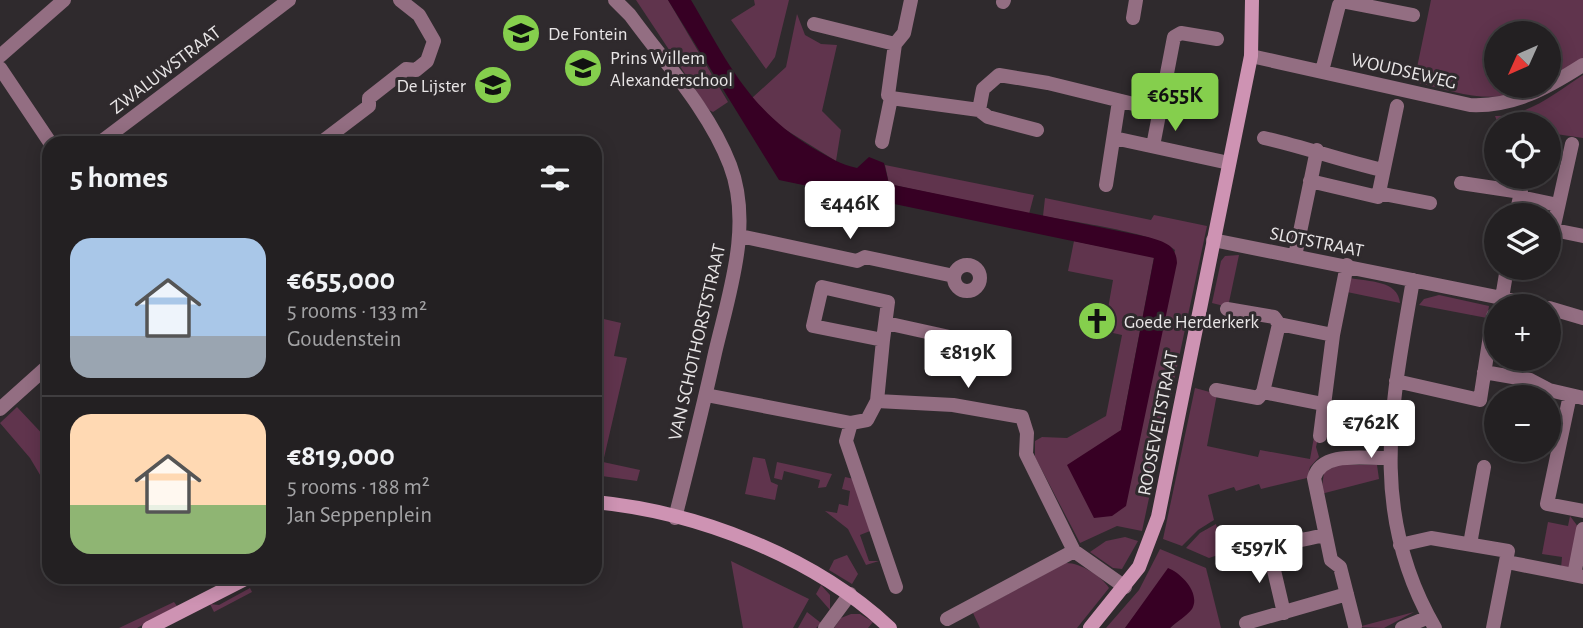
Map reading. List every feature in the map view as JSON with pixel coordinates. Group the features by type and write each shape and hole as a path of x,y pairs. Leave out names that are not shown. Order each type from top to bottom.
{"street":[{"path":"0,56 64,0"},
{"name":"ZWALUWSTRAAT","path":"110,136 289,0"},
{"path":"330,136 369,106 369,98 406,68 416,70 428,61 435,44 419,15 400,0"},
{"name":"VAN SCHOTHORSTSTRAAT","path":"615,0 630,16 689,96 723,148 737,191 740,236 706,395 675,518"},
{"path":"882,142 891,98 888,95 895,44 904,33 911,0"},
{"path":"1133,18 1136,0"},
{"name":"ROOSEVELTSTRAAT","path":"1090,628 1139,567 1158,517 1251,56 1252,0"},
{"path":"1322,71 1339,5 1346,1 1413,15"},
{"path":"814,24 895,44"},
{"path":"1153,146 1174,37 1181,33 1217,39"},
{"name":"WOUDSEWEG","path":"1251,56 1470,105 1486,106 1516,102 1583,65"},
{"path":"0,68 46,136"},
{"path":"979,110 983,89 999,75 1048,83 1158,110"},
{"path":"891,98 979,110 988,117 1037,130"},
{"path":"1106,185 1119,102"},
{"path":"1310,181 1378,197 1397,106"},
{"path":"1114,138 1229,163"},
{"path":"1264,138 1317,150 1334,159 1383,170"},
{"path":"1558,203 1572,144"},
{"path":"1295,256 1317,150"},
{"path":"1461,183 1521,192 1519,203"},
{"path":"1378,193 1430,203"},
{"path":"1520,197 1548,203"},
{"path":"1561,231 1583,236"},
{"path":"740,236 857,261 865,257 954,276"},
{"name":"SLOTSTRAAT","path":"1213,240 1484,294"},
{"path":"1320,436 1333,335 1347,265"},
{"path":"1402,628 1432,623 1409,576 1401,545 1388,458 1396,381 1413,280"},
{"path":"706,395 851,423 867,419 873,414 877,401 888,302 822,287 813,326 883,340"},
{"path":"1227,309 1274,317 1279,324 1333,335"},
{"path":"1561,312 1583,318"},
{"path":"886,323 963,340"},
{"path":"1216,390 1258,398 1263,392 1279,324"},
{"path":"0,409 42,371"},
{"path":"1396,381 1480,400 1484,372 1530,380 1549,390 1577,396 1547,504 1583,511"},
{"path":"1263,392 1323,404"},
{"path":"877,401 953,405 1022,417 1027,433 1026,454 1074,551 1125,587"},
{"path":"851,423 846,442 896,587"},
{"path":"1355,626 1339,567 1331,560 1314,486 1316,470 1336,459 1388,458"},
{"path":"1469,544 1484,467"},
{"path":"602,503 675,518 752,544 850,594 890,628"},
{"path":"1507,562 1579,576 1583,529"},
{"path":"1224,555 1260,546 1269,549 1325,535"},
{"path":"1401,545 1431,538 1508,551 1493,628"},
{"path":"1269,549 1284,613"},
{"path":"947,618 1074,551"},
{"path":"149,628 235,584"},
{"path":"825,628 850,594"},
{"path":"1246,623 1284,613 1292,607 1347,594"}],"shaded area":[{"path":"636,0 668,0 728,102 713,112 709,110"},
{"path":"668,0 691,0 741,83 756,101 791,133 834,160 857,168 869,157 884,163 889,184 1148,237 1164,242 1172,248 1177,263 1126,506 1112,516 1094,518 1067,465 1121,430 1154,258 779,180"},
{"path":"754,0 789,0 775,57 766,69 731,20 755,5"},
{"path":"1431,0 1583,0 1583,58 1561,72 1561,21 1484,21 1484,97 1414,82"},
{"path":"797,14 805,35 821,44 837,45 822,111 841,130 836,161 778,125 752,98 786,67"},
{"path":"1583,75 1583,138 1561,135 1561,112 1519,112 1548,98 1561,98 1561,90"},
{"path":"885,165 1034,195 1029,214 889,184"},
{"path":"1045,198 1151,220 1154,215 1207,226 1142,531 1117,526 1080,543 1035,457 1035,441 1042,437 1067,438 1106,416 1122,335 1104,331 1113,280 1068,271 1074,241 1154,257 1121,430 1112,516 1175,250 1132,233 1043,216"},
{"path":"1239,255 1228,307 1212,303 1221,261 1225,256"},
{"path":"1350,278 1388,286 1398,295 1400,303 1347,292"},
{"path":"1439,295 1484,305 1484,317 1419,305 1424,299"},
{"path":"602,319 621,323 614,356 627,358 603,462 640,470 637,481 602,476"},
{"path":"1195,388 1217,394 1207,446 1258,457 1260,450 1310,459 1314,437 1318,438 1316,447 1319,457 1310,467 1307,478 1261,489 1259,484 1236,491 1234,487 1208,495 1214,520 1198,530 1182,546 1163,539"},
{"path":"17,407 42,434 42,478 30,458 0,423"},
{"path":"753,457 765,459 771,482 778,485 775,500 745,494"},
{"path":"777,462 832,474 826,487 818,488 820,480 784,471 782,480 774,478"},
{"path":"1338,465 1377,465 1379,479 1321,494 1324,472"},
{"path":"845,477 854,479 870,531 860,535 869,561 879,561 866,565 848,529 825,511 837,513 839,504 848,506 850,491 842,489"},
{"path":"1570,516 1579,528 1569,567 1561,568 1562,557 1542,554 1548,522 1568,526"},
{"path":"1216,524 1224,553 1209,558 1186,548 1200,533"},
{"path":"1125,537 1138,541 1122,569 1113,568 1090,552 1106,541"},
{"path":"1160,549 1206,568 1221,628 1170,628 1192,608 1162,579 1125,628 1106,628 1139,590"},
{"path":"847,555 858,574 852,584 829,570 834,560"},
{"path":"731,561 809,599 793,628 743,628"},
{"path":"1065,563 1090,571 1109,588 1077,628 980,628 973,613"},
{"path":"1168,568 1184,579 1192,590 1192,609 1170,628 1125,628"},
{"path":"821,585 830,595 830,610 816,594"},
{"path":"250,588 252,592 214,612 210,604 219,605"},
{"path":"174,602 177,606 137,628 119,628"},
{"path":"807,612 821,623 816,628 798,628"},
{"path":"1414,612 1384,628 1358,627"},
{"path":"860,614 873,622 868,628 834,628 841,618"}],"place":[{"name":"De Fontein","path":"521,33"},
{"name":"Prins Willem Alexanderschool","path":"583,68"},
{"name":"De Lijster","path":"493,85"},
{"name":"Goede Herderkerk","path":"1097,321"}]}
